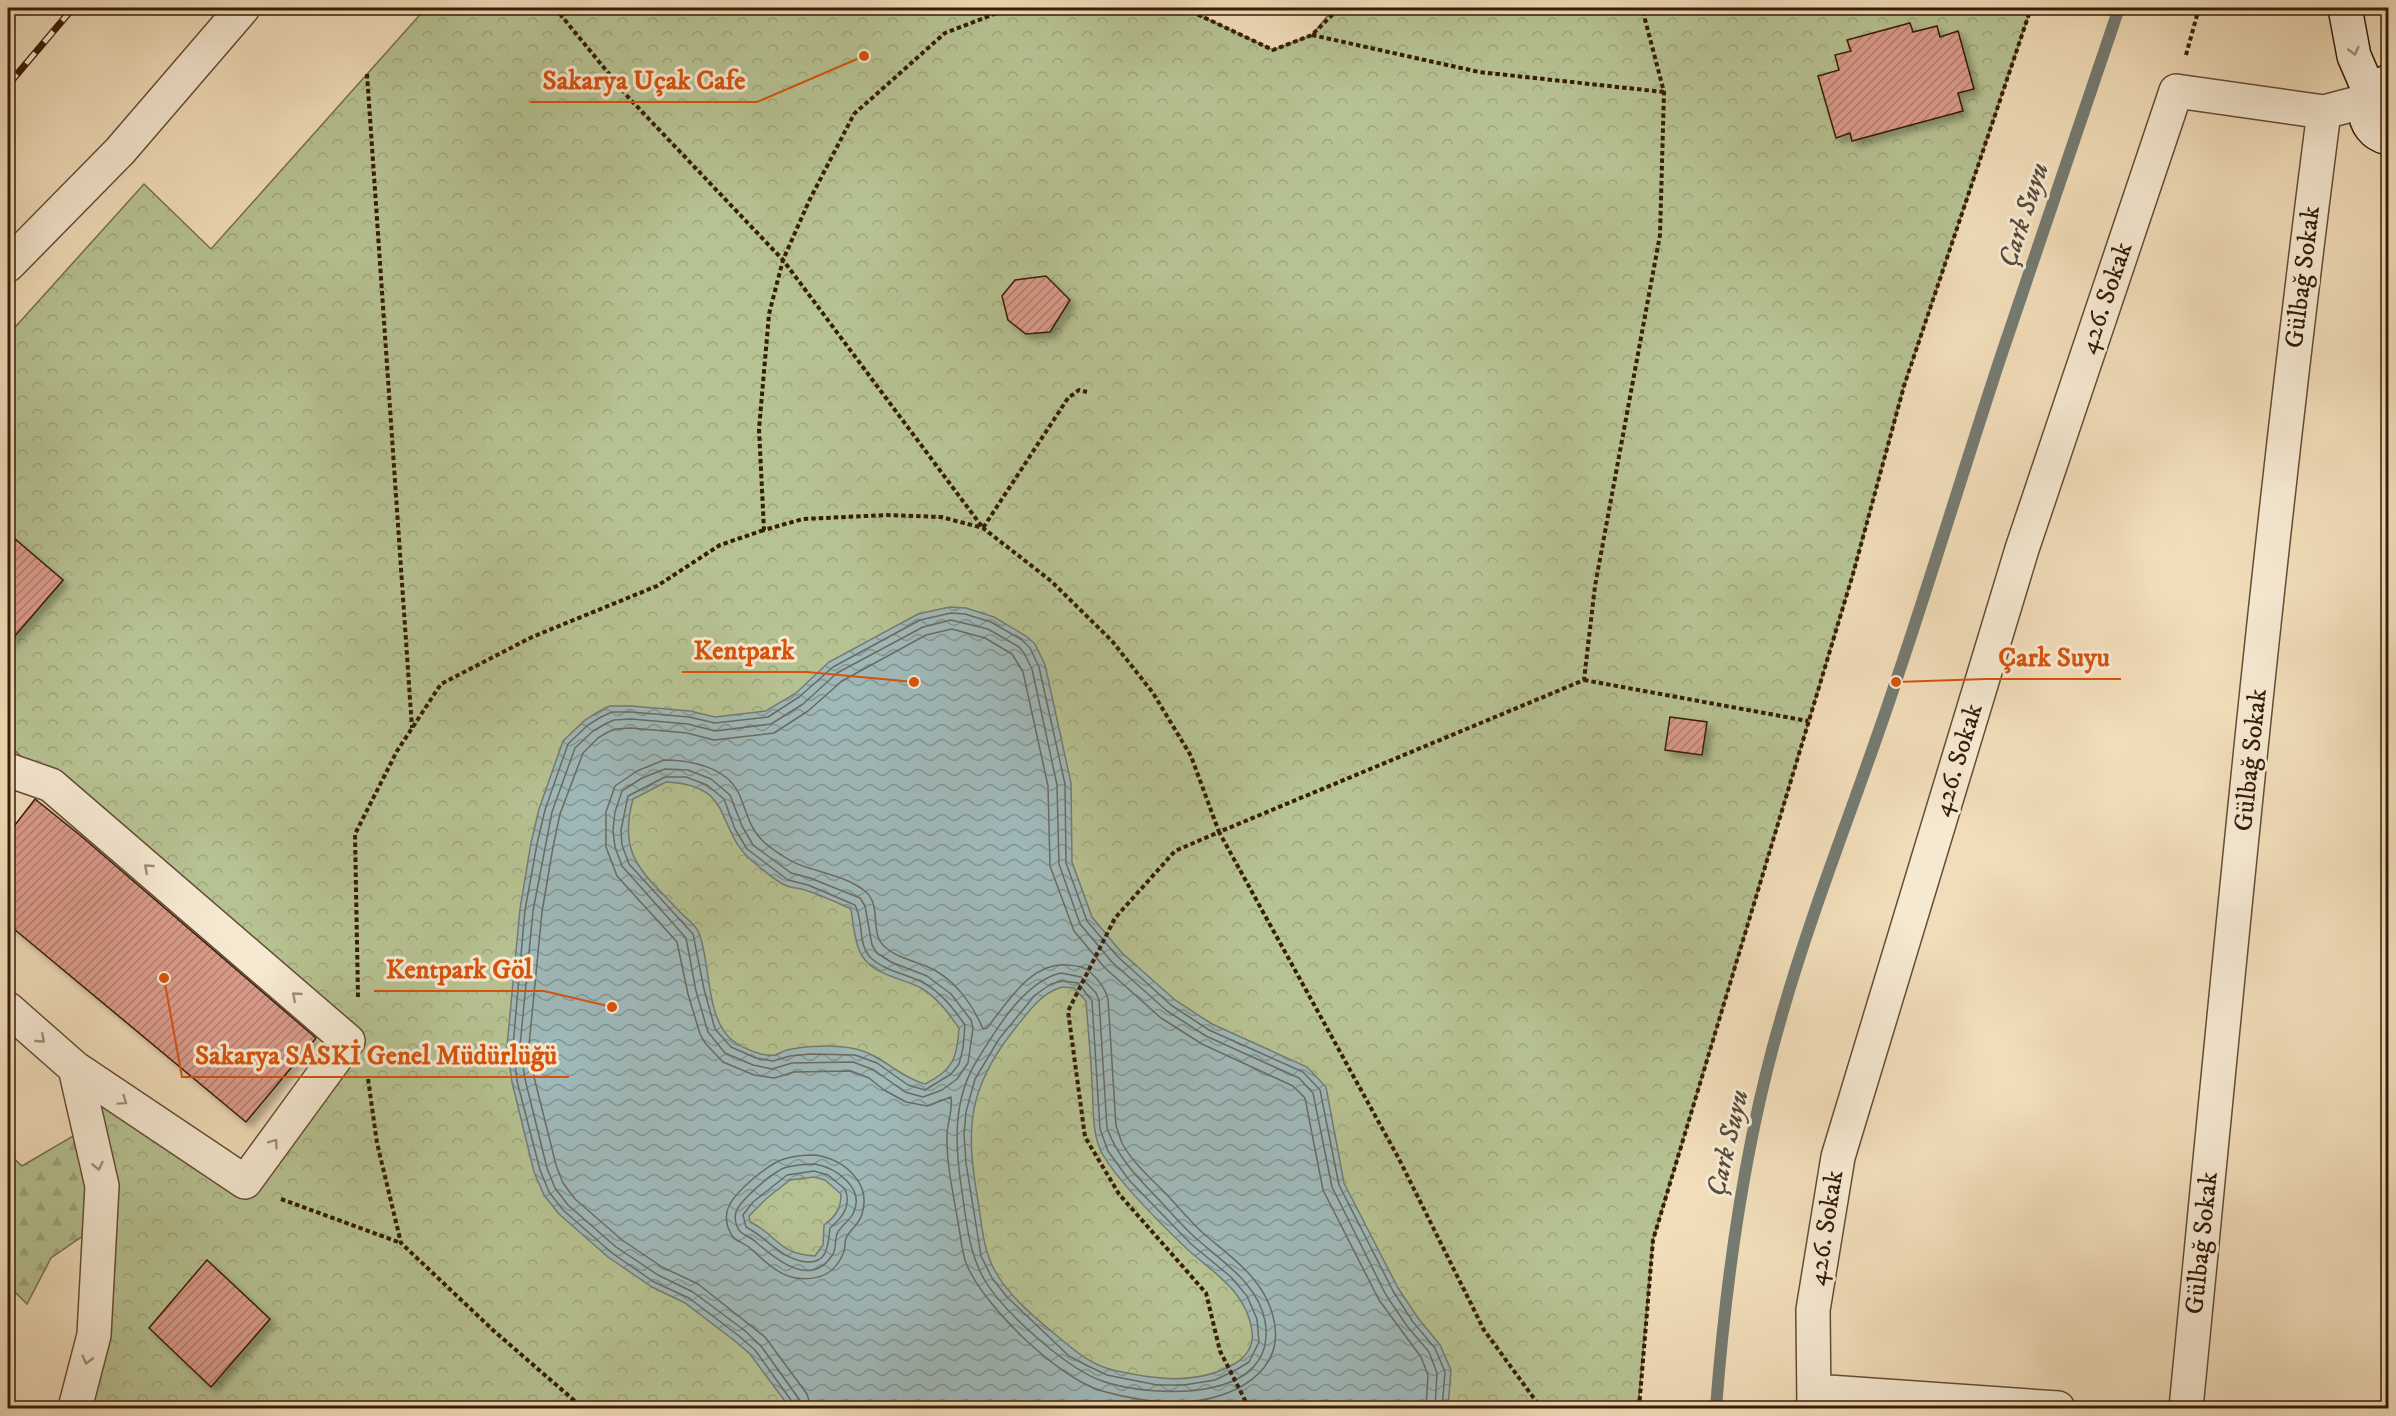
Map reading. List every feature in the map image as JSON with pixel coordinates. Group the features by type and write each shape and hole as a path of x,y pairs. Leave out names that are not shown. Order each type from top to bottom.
{"street":[{"path":"8,265 120,151 243,8"},
{"path":"2345,8 2354,56 2375,92 2366,119 2384,142"},
{"path":"2176,91 2324,112 2375,92"},
{"name":"426. Sokak","path":"1814,1400 1813,1310 1838,1157 2022,549 2176,91"},
{"name":"Gülbağ Sokak","path":"2186,1408 2226,992 2296,330 2324,112"},
{"path":"8,770 51,785 348,1041 245,1182 75,1068 8,1009"},
{"path":"75,1068 102,1186 94,1335 75,1408"},
{"path":"1814,1400 2058,1408"}],"path":[{"path":"555,8 628,97 783,260 983,528 1051,581 1112,641 1153,693 1191,756 1219,832 1399,1159 1484,1330 1541,1408"},
{"path":"764,530 759,429 769,314 783,260 809,201 854,114 945,33 1010,8"},
{"path":"1184,8 1273,50 1312,35 1339,8"},
{"path":"1584,680 1594,586 1660,235 1664,92 1642,8"},
{"path":"1639,1408 1653,1240 1853,574 1904,386 2031,8"},
{"path":"2176,91 2199,8"},
{"path":"1312,35 1479,72 1664,92"},
{"path":"367,74 412,728"},
{"path":"983,528 1068,398 1079,390 1088,392"},
{"path":"358,1006 355,834 397,751 441,684 532,637 657,586 720,545 764,530 803,519 886,515 941,517 983,528"},
{"path":"1249,1408 1220,1351 1206,1293 1119,1194 1085,1137 1068,1011 1115,918 1175,851 1584,680 1809,722"},
{"path":"367,1075 377,1143 401,1243"},
{"path":"245,1182 291,1204 401,1243 494,1331 583,1408"}],"green space":[{"path":"426,8 1184,8 1273,50 1312,35 1334,8 2031,8 1904,386 1853,574 1653,1240 1638,1408 75,1408 102,1186 75,1068 245,1182 348,1041 51,785 8,744 8,643 63,580 8,533 8,335 144,184 211,249"},
{"path":"73,1136 118,1163 90,1231 51,1258 27,1304 8,1285 8,1153 22,1166"}],"water":[{"path":"950,607 966,608 994,617 1035,644 1045,665 1071,783 1072,862 1092,917 1121,952 1175,1000 1212,1024 1307,1067 1326,1087 1344,1183 1398,1288 1440,1345 1451,1370 1448,1408 790,1408 750,1354 735,1341 685,1303 652,1287 608,1257 559,1214 544,1195 534,1172 512,1082 507,1046 520,909 531,843 539,809 563,741 585,720 610,706 690,711 715,717 766,711 796,693 829,662 918,614","holes":["666,782 689,785 705,792 722,812 734,839 743,852 775,879 787,886 803,889 851,909 859,950 870,965 913,984 933,996 959,1028 955,1056 942,1074 925,1084 865,1052 840,1047 813,1046 795,1048 775,1055 765,1055 744,1048 726,1034 714,1008 698,930 655,886 637,863 631,850 629,819 633,799","1062,987 1074,988 1086,1001 1094,1121 1096,1138 1103,1155 1130,1191 1154,1216 1227,1284 1236,1294 1249,1317 1252,1331 1249,1350 1239,1361 1220,1371 1174,1379 1143,1376 1105,1368 1075,1351 1022,1306 1007,1289 991,1263 982,1232 972,1157 973,1114 978,1094 997,1053 1034,1005 1054,990","814,1177 825,1180 841,1194 837,1212 824,1225 823,1245 815,1256 793,1252 785,1248 750,1222 749,1216 790,1180"]}],"building":[{"path":"1910,23 1913,32 1937,26 1940,37 1958,31 1974,89 1958,93 1963,111 1852,141 1850,133 1836,138 1818,76 1839,70 1835,55 1851,51 1847,40"},
{"path":"1046,276 1070,300 1050,332 1026,334 1008,320 1002,296 1015,280"},
{"path":"8,533 63,580 8,644"},
{"path":"1670,717 1707,722 1702,755 1665,750"},
{"path":"35,799 316,1038 246,1122 8,924 8,834"},
{"path":"207,1260 270,1319 211,1387 149,1328"}],"waterway":[{"name":"Çark Suyu","path":"1716,1408 1725,1309 1738,1211 1757,1114 1781,1018 1821,892 1909,643 2001,356 2119,8"}],"railway":[{"path":"8,85 73,8"}],"place":[{"name":"Sakarya Uçak Cafe","path":"864,56"},
{"name":"Kentpark","path":"914,682"},
{"name":"Çark Suyu","path":"1896,682"},
{"name":"Sakarya SASKİ Genel Müdürlüğü","path":"164,978"},
{"name":"Kentpark Göl","path":"612,1007"}]}
